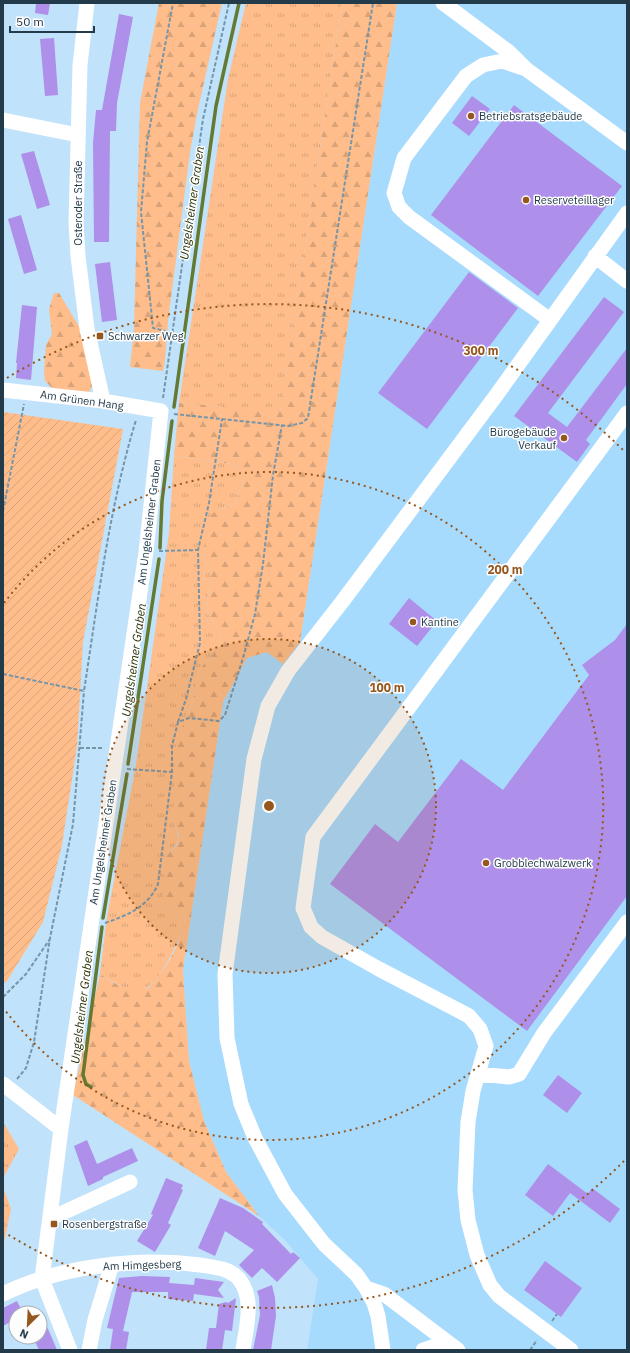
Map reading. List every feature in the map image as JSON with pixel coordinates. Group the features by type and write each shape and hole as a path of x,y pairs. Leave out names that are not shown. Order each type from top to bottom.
{"street":[{"name":"Osteroder Straße","path":"87,3 80,65 76,223 78,256 87,329 103,402"},
{"path":"443,3 509,52 526,69 627,143"},
{"path":"526,69 502,61 483,64 466,76 404,158 394,194 399,207 409,217 550,320"},
{"path":"3,120 78,135"},
{"path":"383,1350 378,1316 366,1288 356,1274 324,1244 285,1194 254,1138 241,1104 227,1038 225,974 254,759 268,706 288,671 342,602 495,397 595,256 627,214"},
{"path":"595,256 627,281"},
{"name":"Am Grünen Hang","path":"3,390 103,402 161,411"},
{"name":"Am Ungelsheimer Graben","path":"42,1279 61,1129 146,552 161,411"},
{"path":"571,1350 500,1296 490,1285 478,1255 468,1220 465,1190 468,1122 474,1091 486,1046 480,1029 469,1016 322,937 311,927 303,908 313,837 627,413"},
{"path":"479,1074 509,1078 519,1074 544,1033 627,922"},
{"path":"7,1087 61,1129"},
{"path":"50,1215 58,1215 130,1182"},
{"name":"Am Himgesberg","path":"3,1294 42,1279 112,1264 179,1262 214,1267 230,1272 240,1280 248,1298 249,1307 243,1350"},
{"path":"89,1350 95,1320 112,1264"},
{"path":"42,1279 70,1350"},
{"path":"366,1288 384,1294 456,1349"},
{"path":"423,1350 435,1346 456,1349"}],"path":[{"path":"173,3 147,142 141,212 152,328 173,333"},
{"path":"229,3 203,118 161,411 282,425 302,423 308,418 311,404 372,3"},
{"path":"3,511 26,392"},
{"path":"7,1087 26,1068 34,1042 50,938 72,824 84,691 106,548 128,446 140,408"},
{"path":"91,923 105,923 122,917 143,906 154,895 158,884 172,772 172,746 200,643 198,550 209,503 222,419"},
{"path":"178,722 189,718 219,721 225,715 255,614 263,564 273,475 282,425"},
{"path":"146,552 198,550"},
{"path":"3,674 84,691"},
{"path":"80,748 118,748"},
{"path":"115,768 172,772"},
{"path":"3,997 26,974 50,938"}],"shaded area":[{"path":"397,3 627,3 627,1350 307,1350 318,1279 285,1240 259,1216 226,1172 204,1121 189,1061 183,970 223,702 247,658 300,642"}],"green space":[{"path":"159,3 222,3 198,109 190,152 163,371 130,367 134,328 140,103"},
{"path":"246,3 342,3 280,412 179,403 228,79"},
{"path":"342,3 397,3 300,642 283,664 267,652 247,658 223,702 183,970 189,1061 204,1121 226,1172 259,1216 73,1095 100,974 122,987 134,989 148,988 166,966 181,936 185,918 166,905 163,898 166,856 177,845 179,835 173,821 176,743 193,701 200,668 210,659 221,639 217,627 208,614 207,599 212,581 208,563 204,555 205,530 213,513 235,503 243,482 238,465 174,456 179,403 280,411"},
{"path":"54,293 59,293 84,335 95,382 88,393 56,392 45,381 44,370 46,345 52,334 49,309"},
{"path":"3,412 123,429 83,642 77,746 62,845 43,922 7,981 3,984"},
{"path":"174,456 238,465 243,482 235,503 219,510 204,555 208,563 212,581 207,599 208,614 217,627 221,639 210,659 200,668 193,701 188,713 173,821 178,840 166,856 166,905 185,918 184,924 178,942 157,979 150,986 134,990 113,982 100,974 107,917 136,765 169,533"},
{"path":"3,1122 19,1149 3,1178"},
{"path":"3,1187 11,1209 3,1247"}],"building":[{"path":"36,3 50,3 48,15 35,13"},
{"path":"119,14 133,17 117,103 116,131 110,131 109,242 94,242 93,143 96,110 102,110"},
{"path":"54,38 58,95 45,96 40,39"},
{"name":"Betriebsratsgebäude","path":"472,96 490,109 469,136 452,123"},
{"name":"Reserveteillager","path":"514,105 622,186 538,296 431,215"},
{"path":"34,151 50,205 37,209 21,154"},
{"path":"21,215 37,270 24,274 8,219"},
{"path":"110,262 117,320 102,322 95,264"},
{"path":"469,272 518,308 427,429 378,393"},
{"path":"604,297 624,312 548,413 567,427 627,348 627,384 586,440 590,444 577,462 514,416"},
{"path":"22,305 37,307 31,380 16,378 16,363"},
{"name":"Kantine","path":"409,598 437,621 417,646 389,624"},
{"name":"Grobblechwalzwerk","path":"627,624 627,896 527,1031 330,884 375,824 398,842 461,759 503,790 589,675 582,665 615,640"},
{"path":"558,1075 582,1093 567,1113 543,1095"},
{"path":"87,1140 97,1164 132,1148 138,1161 103,1177 103,1179 88,1186 74,1146"},
{"path":"548,1164 588,1194 592,1188 620,1209 610,1223 570,1193 553,1216 525,1195"},
{"path":"166,1178 183,1185 181,1189 183,1190 168,1223 171,1225 155,1252 137,1241 153,1215 151,1214"},
{"path":"220,1198 243,1208 263,1222 262,1224 291,1254 293,1252 300,1258 277,1282 262,1268 252,1278 239,1265 254,1250 225,1231 215,1256 198,1248"},
{"path":"545,1261 582,1288 561,1317 524,1290"},
{"path":"142,1276 170,1277 169,1283 194,1285 195,1278 224,1282 218,1290 224,1298 194,1294 193,1301 168,1299 168,1292 132,1292 123,1331 129,1332 126,1350 110,1350 113,1329 107,1328 119,1278"},
{"path":"272,1285 275,1298 276,1316 271,1350 253,1350 260,1315 259,1297 257,1291"},
{"path":"236,1298 232,1331 225,1330 222,1350 206,1350 209,1328 216,1328 219,1304 226,1302 228,1303"},
{"path":"17,1301 19,1305 9,1305"},
{"path":"8,1306 8,1323 3,1326 3,1308"},
{"path":"48,1329 57,1350 39,1350 37,1345 48,1345"}],"waterway":[{"name":"Ungelsheimer Graben","path":"174,407 216,106 239,3"},
{"name":"Ungelsheimer Graben","path":"160,548 162,501 172,421"},
{"name":"Ungelsheimer Graben","path":"128,764 159,559"},
{"name":"Ungelsheimer Graben","path":"103,918 127,774"},
{"name":"Ungelsheimer Graben","path":"91,1087 86,1084 83,1075 102,927"}],"place":[{"name":"Betriebsratsgebäude","path":"471,116"},
{"name":"Reserveteillager","path":"526,200"},
{"name":"Schwarzer Weg","path":"100,336"},
{"name":"Bürogebäude Verkauf","path":"564,438"},
{"name":"Kantine","path":"413,622"},
{"name":"Grobblechwalzwerk","path":"486,863"},
{"name":"Rosenbergstraße","path":"54,1224"}]}
